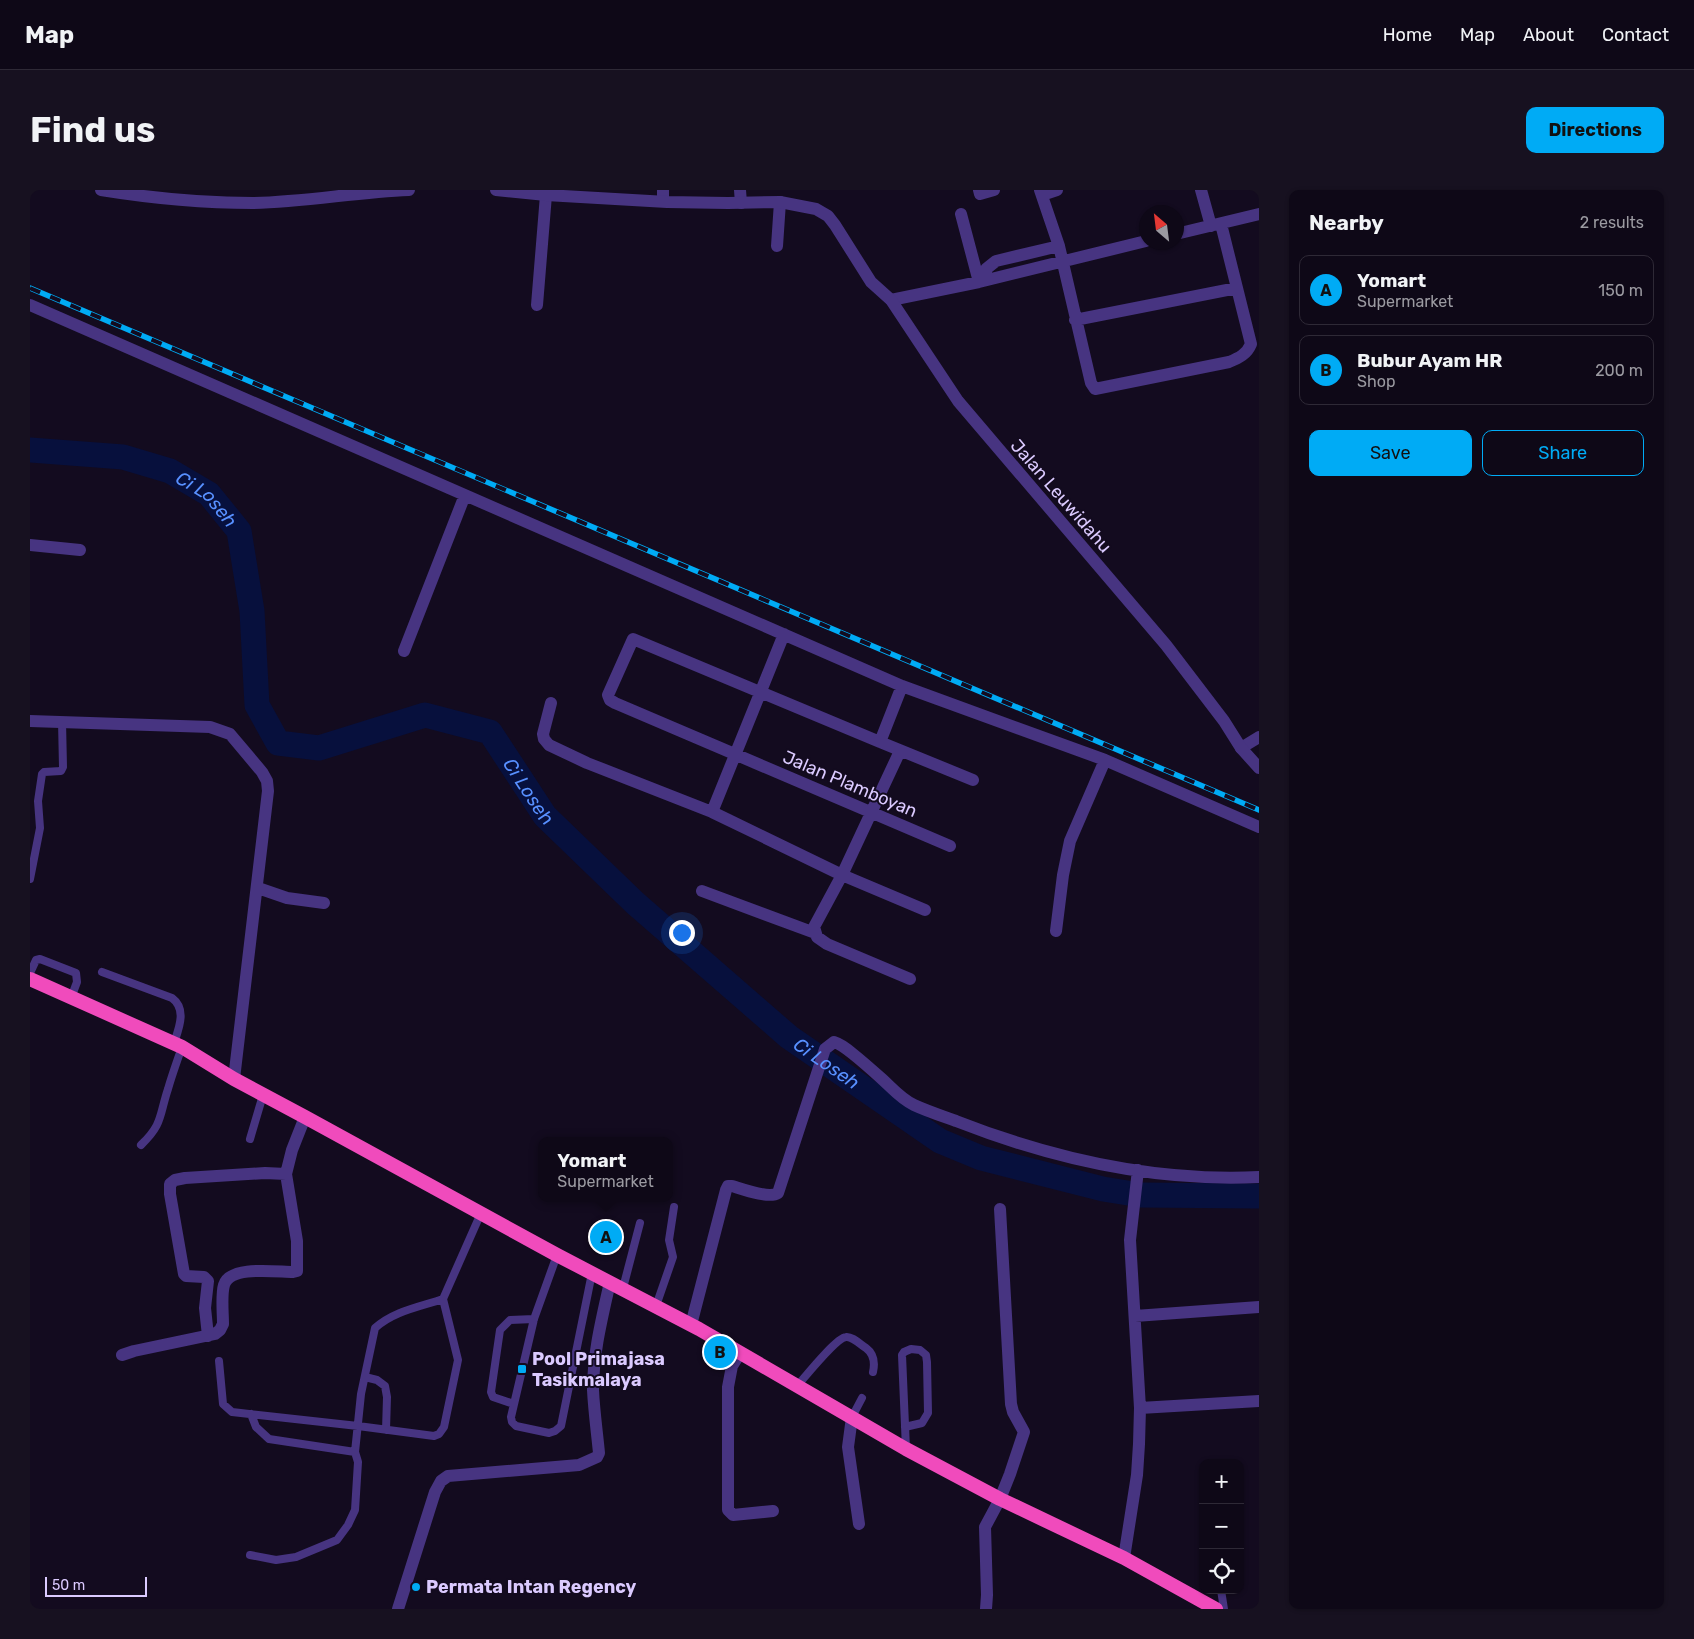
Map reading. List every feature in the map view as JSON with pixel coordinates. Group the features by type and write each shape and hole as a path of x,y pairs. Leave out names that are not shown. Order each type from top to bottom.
{"highway":[{"path":"30,979 178,1045 263,1095 740,1352 906,1449 1000,1500 1124,1558 1216,1609"}],"street":[{"path":"101,190 138,196 204,202 254,202 409,190"},
{"name":"Jalan Leuwidahu","path":"496,190 546,195 741,196 816,209 832,221 871,282 891,300 958,401 1166,645 1224,721 1241,748 1259,768"},
{"path":"979,190 980,194 994,190"},
{"path":"1057,190 1041,193 1059,246 1075,320 1091,383 1095,389 1229,362 1248,351 1251,344 1237,288 1216,225 1201,190"},
{"path":"536,304 546,195"},
{"path":"777,246 780,202"},
{"path":"961,214 982,281"},
{"path":"1184,232 1259,214"},
{"path":"891,300 982,281 1139,243"},
{"path":"982,281 986,269 996,261 1059,246"},
{"path":"1075,320 1237,288"},
{"path":"31,308 902,686 1105,760 1259,827"},
{"path":"404,651 465,495"},
{"path":"30,545 80,550"},
{"path":"712,812 784,634"},
{"name":"Jalan Plamboyan","path":"761,692 633,639 608,695 610,700 615,703 950,846"},
{"path":"880,742 902,686"},
{"path":"761,692 973,780"},
{"path":"551,703 543,734 544,739 549,745 587,763 712,812 842,875 925,910"},
{"path":"30,721 210,727 230,734 262,772 267,781 268,791 234,1079"},
{"path":"1241,748 1259,737"},
{"path":"815,934 814,927 873,812 900,751"},
{"path":"1056,931 1063,875 1070,841 1105,760"},
{"path":"258,888 287,898 324,903"},
{"path":"702,891 815,934 827,944 910,979"},
{"path":"691,1325 726,1190 728,1186 732,1186 774,1196 778,1193 825,1049 831,1043 837,1042 864,1063 894,1092 913,1104 999,1138 1085,1163 1181,1177 1259,1177"},
{"path":"122,1355 215,1334 223,1324 223,1286 232,1275 245,1271 297,1271 297,1241 286,1174 292,1150 304,1117"},
{"path":"1124,1558 1137,1476 1140,1408 1130,1240 1138,1170"},
{"path":"208,1336 205,1308 208,1281 204,1277 186,1276 184,1274 170,1194 170,1184 175,1180 185,1178 265,1173 286,1174"},
{"path":"986,1609 984,1532 1000,1500 1024,1432 1011,1404 1000,1209"},
{"path":"402,1608 435,1492 444,1478 448,1476 579,1465 597,1458 599,1453 593,1392 594,1374 600,1326 617,1285"},
{"path":"1135,1316 1259,1307"},
{"path":"740,1352 732,1366 728,1387 728,1510 733,1515 773,1511"},
{"path":"1140,1408 1259,1401"},
{"path":"852,1417 848,1448 859,1524"}],"lane":[{"path":"30,879 40,828 38,801 42,774 47,771 61,771 63,767 62,722"},
{"path":"30,973 36,960 40,959 76,973 76,982 71,998"},
{"path":"102,972 172,998 177,1002 180,1009 178,1045 158,1126 141,1145"},
{"path":"250,1140 263,1095"},
{"path":"656,1306 673,1257 669,1240 674,1207"},
{"path":"219,1361 223,1404 232,1412 434,1436 439,1434 444,1427 458,1360 443,1299 481,1213"},
{"path":"617,1285 640,1223"},
{"path":"557,1255 534,1319 511,1417 512,1422 516,1426 549,1433 561,1426 592,1273"},
{"path":"250,1555 282,1560 296,1557 337,1540 348,1525 355,1510 358,1462 354,1452 365,1378 375,1328 398,1313 443,1299"},
{"path":"514,1404 493,1397 491,1392 500,1330 510,1320 534,1319"},
{"path":"796,1386 832,1347 845,1337 849,1337 868,1350 875,1363 872,1372"},
{"path":"905,1427 922,1423 928,1413 927,1362 926,1355 920,1350 911,1349 902,1355 905,1427 906,1449"},
{"path":"365,1378 377,1380 384,1386 387,1397 386,1430"},
{"path":"852,1417 862,1398"},
{"path":"251,1414 256,1427 269,1439 354,1452"},
{"path":"1222,1594 1224,1609"}],"waterway":[{"name":"Ci Loseh","path":"30,450 123,457 170,471 209,494 239,531 252,611 257,705 278,743 319,748 425,715 490,732 545,816 635,903 789,1037 940,1141 981,1158 1103,1189 1134,1194"},
{"name":"Ci Loseh","path":"1139,1195 1259,1196"}],"railway":[{"path":"30,288 1259,810"}],"place":[{"name":"Yomart","path":"606,1237"},
{"name":"Bubur Ayam HR","path":"720,1352"},
{"name":"Pool Primajasa Tasikmalaya","path":"522,1369"},
{"name":"Permata Intan Regency","path":"416,1587"}]}
